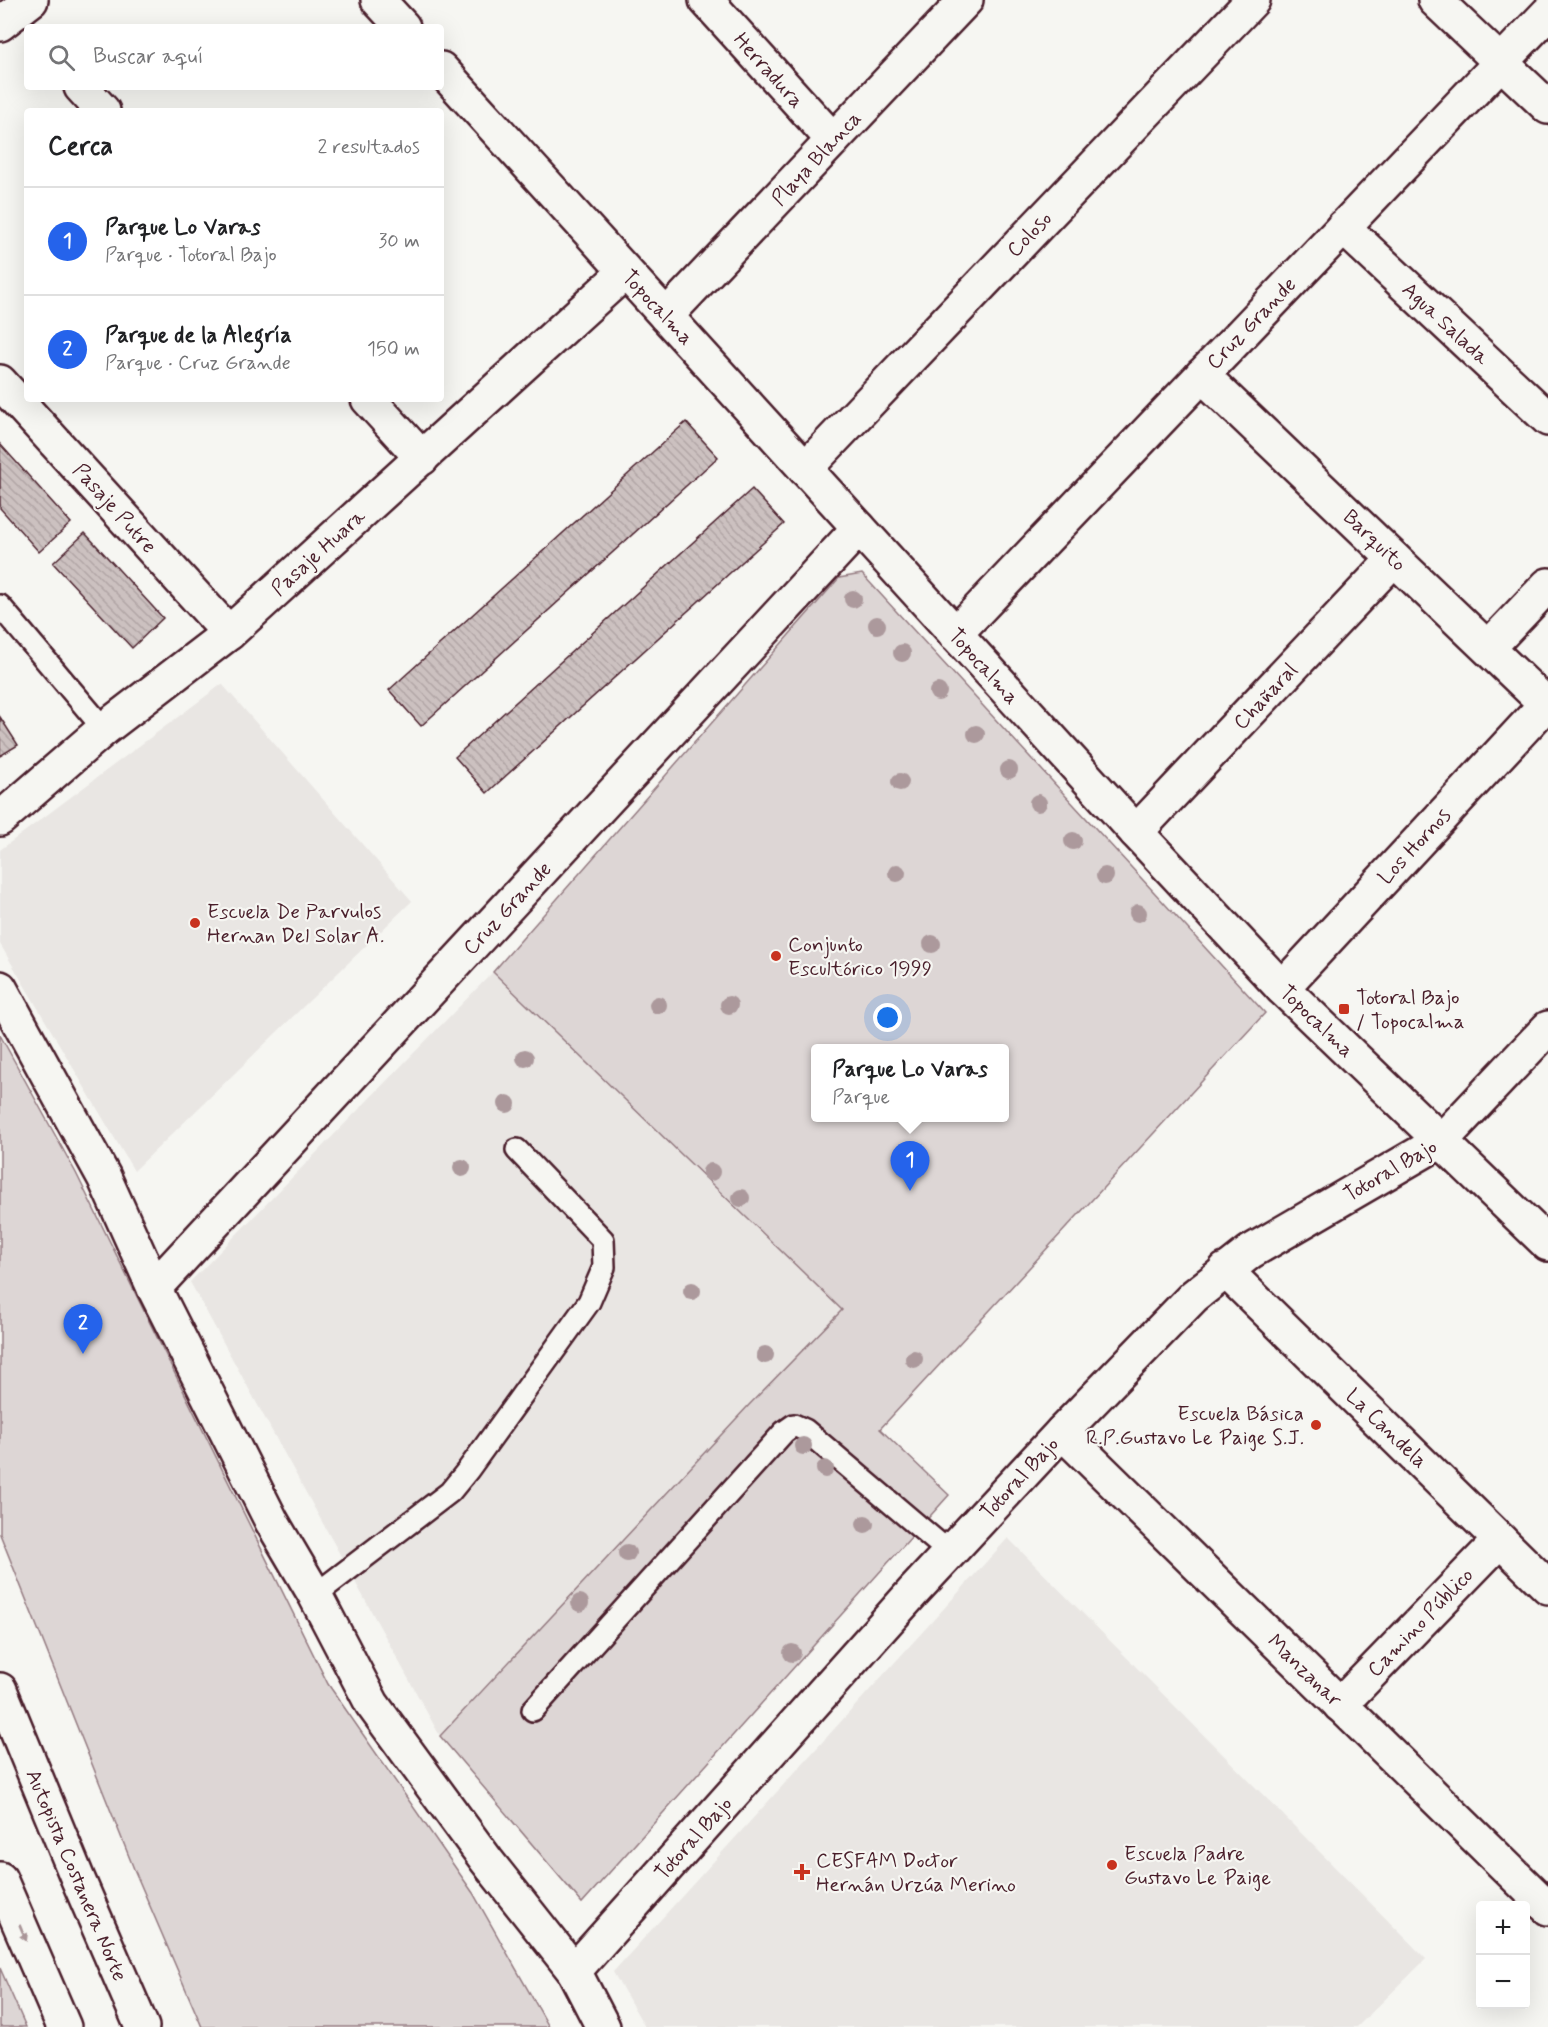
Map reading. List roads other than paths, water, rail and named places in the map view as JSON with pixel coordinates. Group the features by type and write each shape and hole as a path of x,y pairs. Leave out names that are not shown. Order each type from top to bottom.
{"main road":[{"path":"378,0 400,24"},
{"name":"Herradura","path":"706,0 833,140"},
{"name":"Playa Blanca","path":"666,316 966,0"},
{"name":"Coloso","path":"805,469 1253,0"},
{"path":"1435,0 1548,107"},
{"name":"Cruz Grande","path":"955,634 1548,12"},
{"name":"Topocalma","path":"444,72 1136,832 1282,988 1548,1244"},
{"path":"84,90 100,108"},
{"name":"Agua Salada","path":"1343,227 1548,419"},
{"name":"Pasaje Huara","path":"0,819 104,729 229,633 626,272"},
{"name":"Barquito","path":"1202,375 1547,705"},
{"name":"Pasaje Putre","path":"0,382 229,633"},
{"path":"371,402 422,458"},
{"name":"Cruz Grande","path":"154,1288 859,528"},
{"name":"Chañaral","path":"1136,832 1394,559"},
{"path":"1488,648 1548,585"},
{"name":"Los Hornos","path":"1282,988 1547,705"},
{"path":"0,988 104,1177 154,1288 272,1522 315,1595 372,1704 487,1861 574,1971 603,2027"},
{"name":"Totoral Bajo","path":"574,1971 950,1553 1062,1432 1194,1296 1225,1270 1277,1235 1441,1141 1548,1028"},
{"name":"La Candela","path":"1225,1270 1548,1587"},
{"name":"Manzanar","path":"1062,1432 1548,1908"},
{"name":"Camino Público","path":"1340,1705 1500,1540"},
{"name":"Autopista Costanera Norte","path":"0,1690 142,2027"},
{"path":"0,1879 64,2027"}],"lane":[{"path":"0,606 104,729"},
{"path":"315,1595 450,1492 589,1302 604,1267 603,1240 517,1150"},
{"path":"533,1710 784,1432 794,1425 805,1430 950,1553"}],"place":[{"name":"Escuela De Parvulos Hernan Del Solar A.","path":"195,923"},
{"name":"Conjunto Escultórico 1999","path":"776,956"},
{"name":"Totoral Bajo / Topocalma","path":"1344,1009"},
{"name":"Parque Lo Varas","path":"910,1191"},
{"name":"Parque de la Alegría","path":"83,1354"},
{"name":"Escuela Básica R.P.Gustavo Le Paige S.J.","path":"1316,1425"},
{"name":"Escuela Padre Gustavo Le Paige","path":"1112,1865"},
{"name":"CESFAM Doctor Hernán Urzúa Merino","path":"802,1872"}]}
